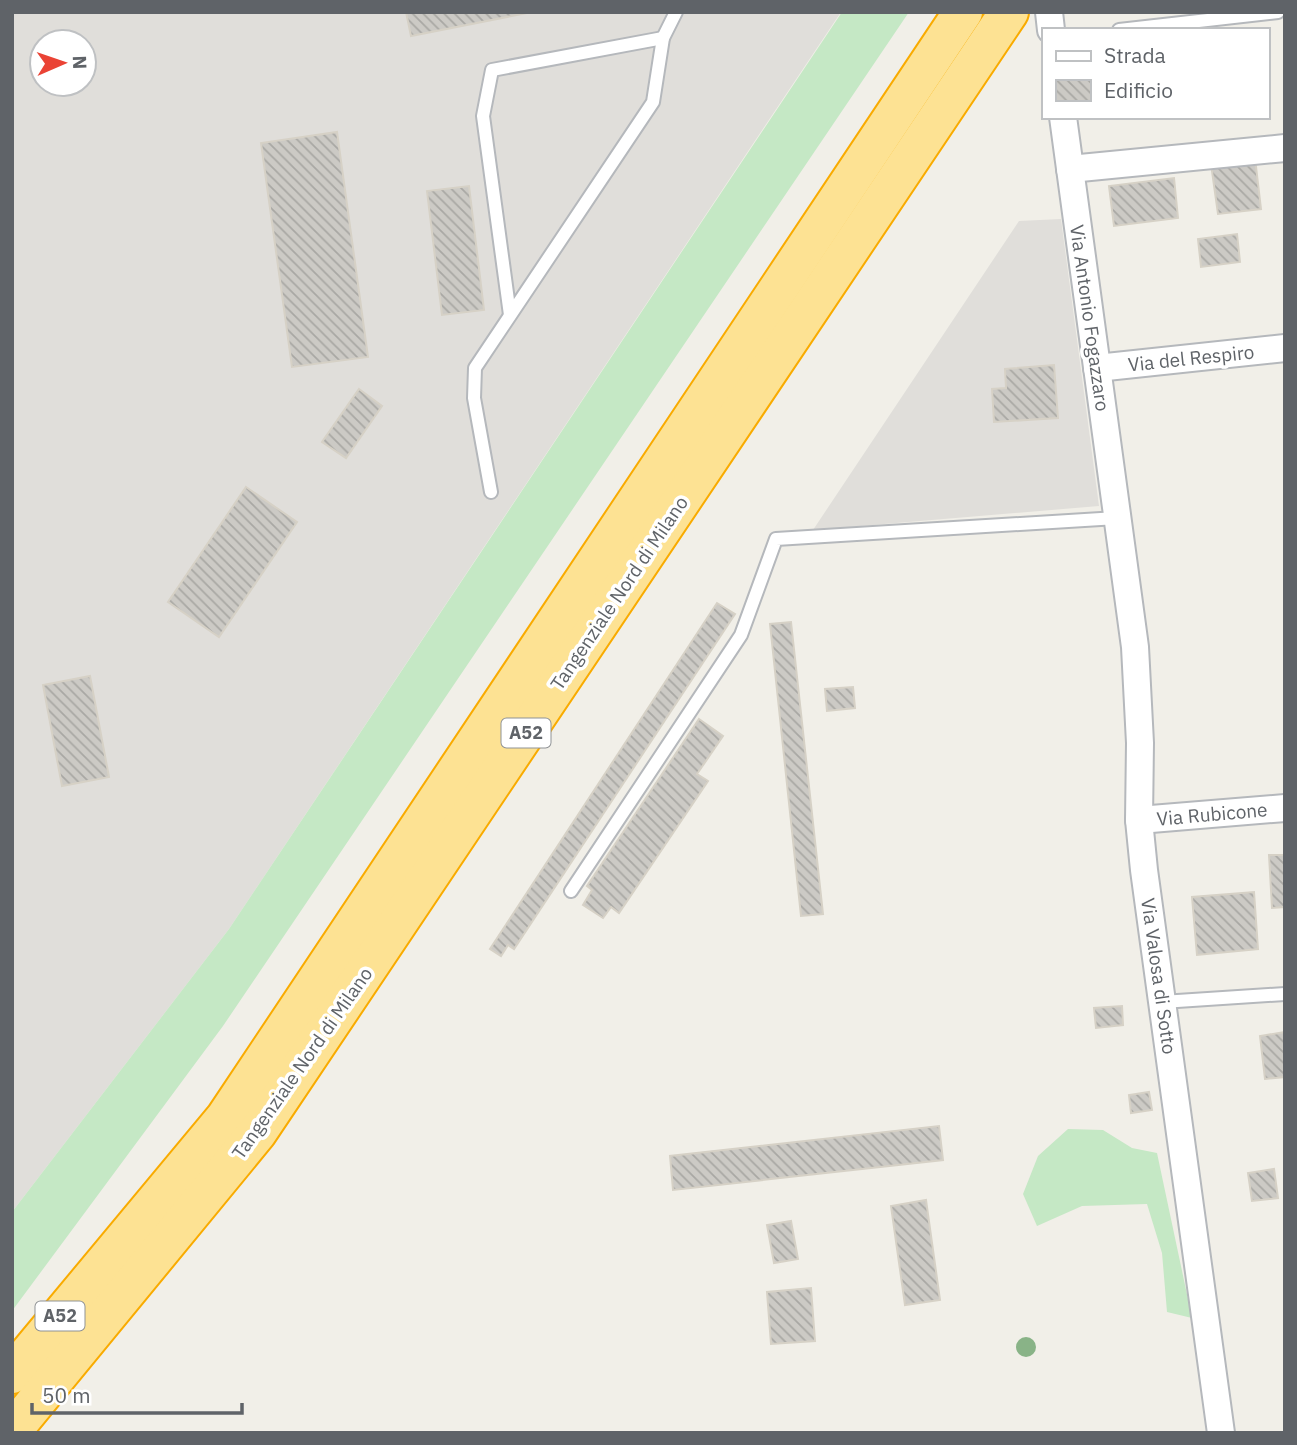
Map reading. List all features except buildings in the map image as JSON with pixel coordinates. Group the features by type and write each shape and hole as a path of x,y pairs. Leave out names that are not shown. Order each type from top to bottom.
{"highway":[{"name":"Tangenziale Nord di Milano","path":"12,1374 226,1118 963,12"},
{"name":"Tangenziale Nord di Milano","path":"12,1431 257,1133 1009,12"}],"street":[{"name":"Via Antonio Fogazzaro","path":"1063,119 1117,518"},
{"path":"1070,169 1285,148"},
{"name":"Via del Respiro","path":"1097,368 1285,348"},
{"name":"Via Valosa di Sotto","path":"1117,518 1136,659 1139,820 1221,1433"},
{"name":"Via Rubicone","path":"1139,820 1285,808"}],"lane":[{"path":"491,492 474,398 475,368 653,102 663,38 676,12"},
{"path":"1137,28 1278,12"},
{"path":"510,315 483,116 492,70 663,38"},
{"path":"571,891 741,635 776,539 1117,518"},
{"path":"1162,1002 1285,995"}],"shaded area":[{"path":"12,12 841,12 229,929 12,1212"},
{"path":"1061,219 1099,506 813,530 1019,221"}],"green space":[{"path":"842,12 909,12 223,1026 12,1311 12,1212 229,929"},
{"path":"1068,1129 1103,1130 1132,1148 1157,1153 1192,1318 1167,1312 1162,1253 1147,1204 1082,1206 1037,1226 1023,1194 1038,1156"}]}
